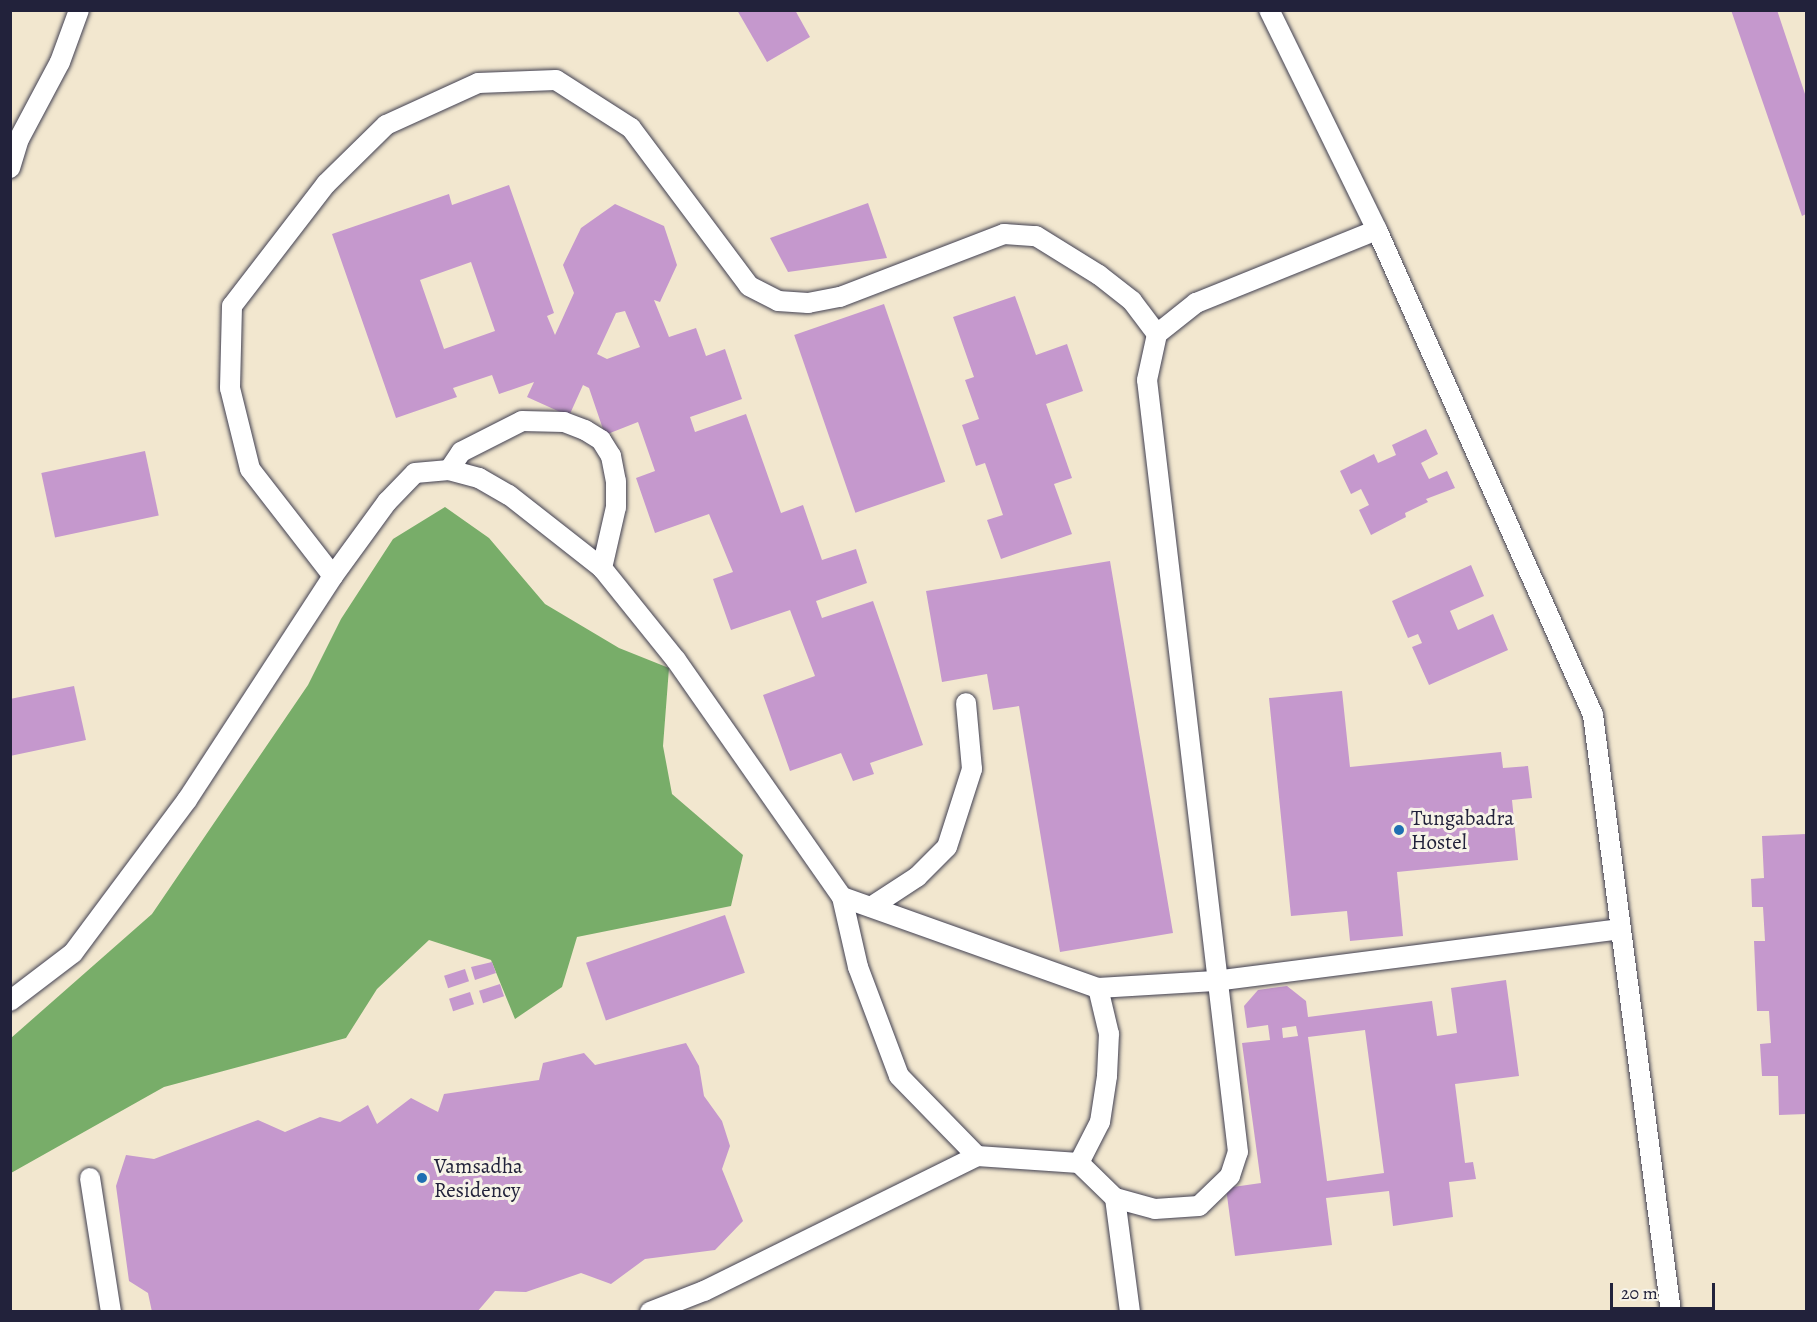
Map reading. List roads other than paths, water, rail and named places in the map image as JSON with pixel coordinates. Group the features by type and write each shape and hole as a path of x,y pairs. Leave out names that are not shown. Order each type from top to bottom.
{"lane":[{"path":"10,168 19,139 60,62 79,10"},
{"path":"1269,10 1377,230 1593,714 1671,1311"},
{"path":"333,576 250,469 230,388 232,306 326,184 386,124 478,83 556,80 631,128 749,286 778,301 808,303 840,297 1004,234 1036,236 1099,276 1132,302 1157,334"},
{"path":"650,1311 704,1291 977,1156 1079,1163 1115,1198 1155,1209 1199,1206 1230,1176 1238,1152 1215,981 1148,380 1157,334 1196,303 1377,230"},
{"path":"449,470 461,452 522,421 564,422 585,430 601,440 611,456 616,481 616,507 602,568"},
{"path":"10,1001 73,953 187,800 333,576 387,502 415,473 449,470 479,478 509,495 602,568 676,660 842,897 858,967 899,1076 977,1156"},
{"path":"872,907 917,877 947,848 972,769 966,703"},
{"path":"842,897 1098,988 1215,981 1621,929"},
{"path":"1079,1163 1100,1122 1107,1076 1108,1034 1098,988"},
{"path":"90,1178 111,1311"},
{"path":"1115,1198 1130,1311"}],"place":[{"name":"Tungabadra Hostel","path":"1399,830"},
{"name":"Vamsadha Residency","path":"422,1178"}]}
